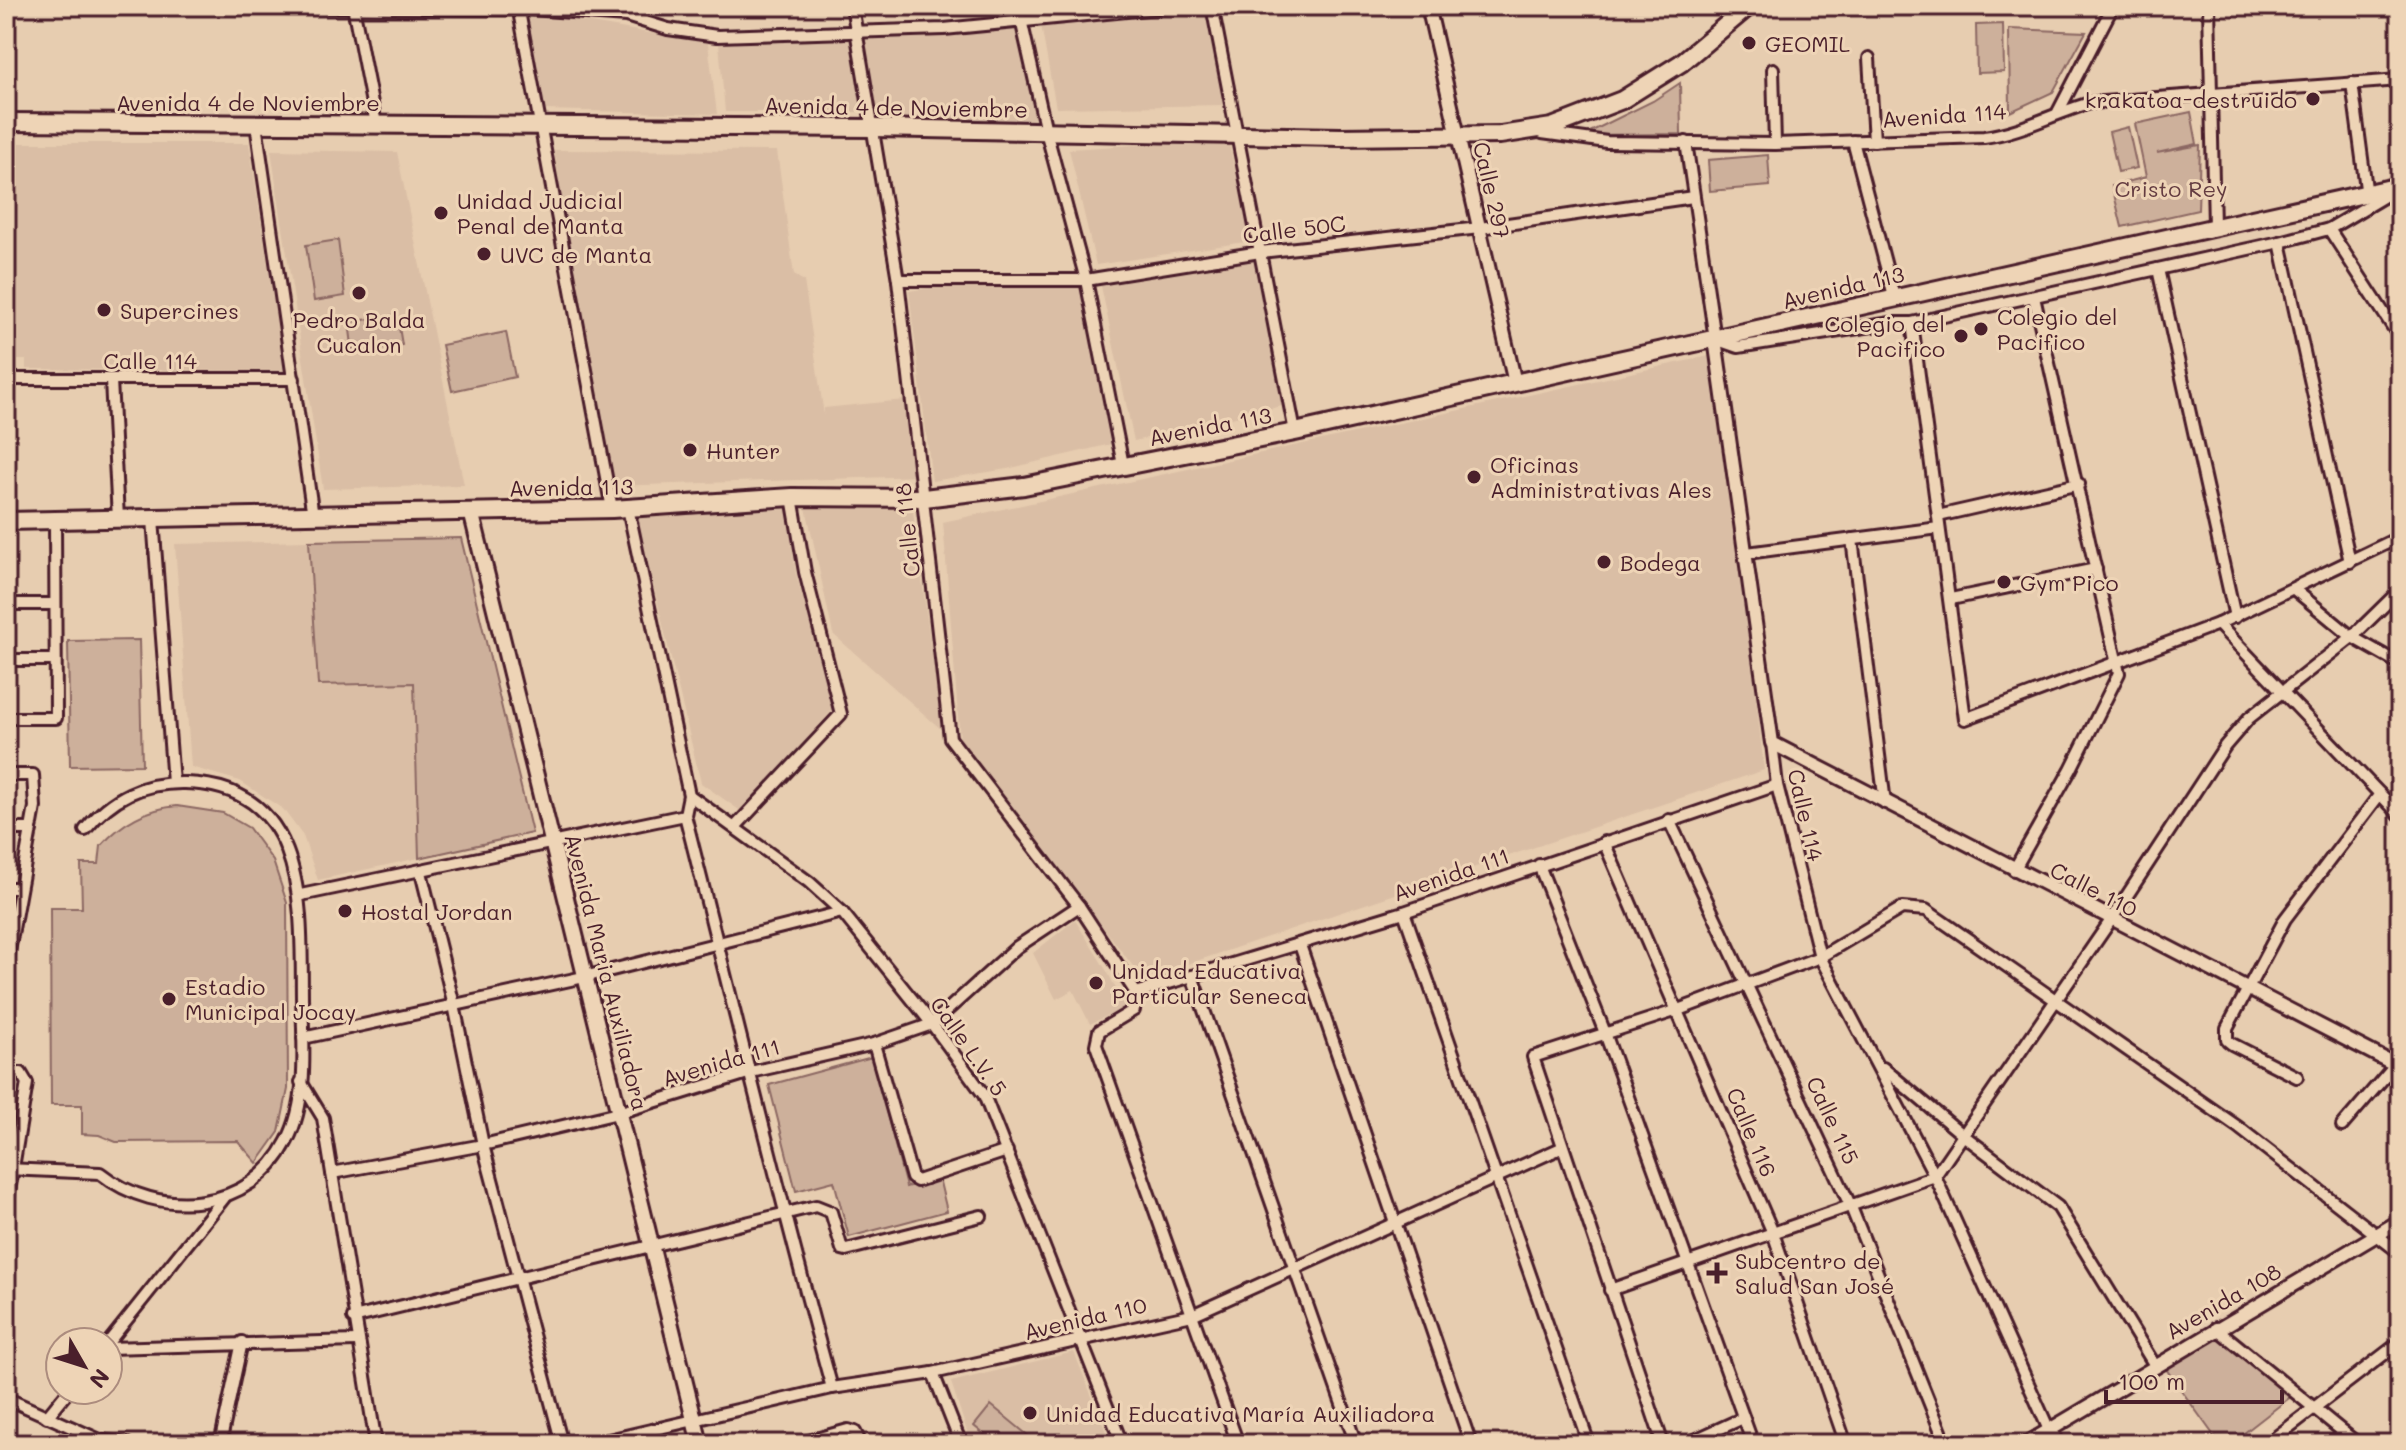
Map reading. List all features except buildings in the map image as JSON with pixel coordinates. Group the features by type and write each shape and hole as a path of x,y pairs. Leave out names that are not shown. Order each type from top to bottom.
{"main road":[{"name":"Avenida 4 de Noviembre","path":"6,122 874,128 1235,134 1458,135 1535,131 1588,115 1642,89 1681,63 1749,6"},
{"name":"Avenida 113","path":"6,521 620,508 792,497 924,498 1024,486 1295,432 2214,226 2368,199 2400,187"},
{"name":"Avenida Maria Auxiliadora","path":"471,511 700,1444"}],"street":[{"path":"215,6 518,7 626,16 668,29 717,36 857,33 1022,23 1178,6"},
{"name":"Calle 118","path":"852,6 898,280 950,738 1079,906 1136,993"},
{"path":"1018,6 1046,131 1086,280 1123,465"},
{"path":"1212,6 1295,432"},
{"name":"Calle 297","path":"1428,6 1515,383"},
{"path":"2058,112 2113,6"},
{"path":"2209,6 2214,226"},
{"path":"353,7 376,124"},
{"path":"518,7 620,508 689,795 685,815 751,1072 783,1213 832,1388"},
{"path":"1869,58 1874,141"},
{"path":"1773,69 1775,144"},
{"name":"Avenida 114","path":"1535,131 1597,141 1775,144 2004,134 2090,103 2400,80"},
{"path":"1715,339 1738,347 1891,323 1912,323 2329,229 2368,199 2352,83"},
{"path":"256,124 313,516"},
{"path":"1853,141 1894,297"},
{"name":"Calle 114","path":"1686,142 1747,553 1777,785 1820,957 1879,1064 1935,1176 2049,1430 2061,1444"},
{"name":"Calle 50C","path":"898,280 1086,280 1260,252 1480,228 1693,197"},
{"path":"2329,229 2400,338"},
{"path":"2280,242 2350,562"},
{"path":"2158,269 2235,617"},
{"path":"2014,870 2071,769 2119,673 2079,484 2034,297"},
{"path":"1912,323 1965,719 2235,617 2400,537"},
{"name":"Calle 114","path":"6,379 294,379"},
{"path":"111,380 118,519"},
{"path":"1938,516 2079,484"},
{"path":"736,826 841,714 805,572 792,497"},
{"path":"153,519 173,783"},
{"path":"6,718 56,718 55,521"},
{"path":"1747,553 1939,528"},
{"path":"1852,539 1885,803"},
{"path":"1951,599 2096,569"},
{"path":"2295,590 2352,637 2400,664"},
{"path":"1610,1290 1935,1176 2111,920 2225,746 2249,718 2352,637 2400,590"},
{"path":"6,604 55,604"},
{"path":"2218,624 2400,815"},
{"path":"6,660 55,660"},
{"name":"Calle 110","path":"1772,743 2111,920 2399,1063"},
{"path":"6,775 33,775 35,807 6,968"},
{"path":"10,1169 100,1173 126,1190 167,1202 207,1203 249,1185 282,1149 295,1121 303,1038 301,895 290,854 260,812 234,794 214,787 173,783 147,786 123,796 102,811 85,830"},
{"name":"Avenida 111","path":"1136,993 1404,912 1777,785"},
{"path":"2297,1077 2227,1040 2227,1028 2246,988 2299,897 2380,794"},
{"name":"Calle L.V. 5","path":"689,795 736,826 809,882 842,912 932,1024 984,1095 1122,1444"},
{"path":"301,895 685,815"},
{"name":"Calle 115","path":"1669,820 1851,1207 1946,1444"},
{"path":"6,829 31,829"},
{"name":"Calle 116","path":"1604,842 1773,1233 1846,1444"},
{"path":"1539,865 1605,1033 1753,1444"},
{"path":"421,872 454,1005 483,1145 562,1444"},
{"path":"6,888 20,888"},
{"path":"932,1024 1017,947 1079,906"},
{"path":"1663,1444 1561,1148 1533,1057 1678,1010 1820,957 1902,908 1926,910 2055,1003 2238,1127 2400,1253"},
{"path":"303,1038 584,977 842,912"},
{"path":"1404,912 1589,1444"},
{"path":"1300,945 1393,1224 1471,1444"},
{"path":"1192,976 1356,1444"},
{"path":"1136,993 1134,1010 1099,1031 1096,1045 1238,1444"},
{"name":"Avenida 111","path":"332,1173 483,1145 618,1113 751,1072 874,1044 932,1024"},
{"path":"874,1044 912,1178 917,1181 1007,1151"},
{"path":"2342,1126 2399,1063"},
{"path":"1879,1064 1963,1135 2058,1207 2154,1364"},
{"path":"6,1074 21,1073 27,1083 10,1169 6,1210"},
{"path":"301,1082 323,1118 356,1341 376,1444"},
{"name":"Avenida 110","path":"591,1444 832,1388 933,1373 1192,1315 1561,1148"},
{"path":"124,1326 224,1198"},
{"path":"353,1318 783,1213 823,1207 831,1212 842,1249 846,1250 981,1216"},
{"name":"Avenida 108","path":"2026,1444 2154,1364 2400,1221"},
{"path":"2216,1328 2358,1444"},
{"path":"124,1346 356,1341"},
{"path":"220,1444 242,1342"},
{"path":"2267,1444 2400,1342"},
{"path":"933,1373 961,1444"},
{"path":"6,1398 100,1440 127,1444"},
{"path":"47,1417 56,1406"},
{"path":"1686,1444 1743,1418"},
{"path":"798,1444 848,1430 855,1432 861,1444"},
{"path":"2334,1444 2343,1432"}],"shaded area":[{"path":"1205,6 1225,105 1056,108 1041,25"},
{"path":"527,12 708,43 717,114 543,110"},
{"path":"1024,26 1037,121 877,117 865,40"},
{"path":"853,39 863,112 725,112 719,43"},
{"path":"1228,139 1251,241 1096,265 1069,149"},
{"path":"6,143 249,143 285,375 276,375 275,371 26,369 26,360 6,360"},
{"name":"Pedro Balda Cucalon","path":"271,150 397,152 464,485 323,489"},
{"path":"554,150 777,151 794,275 804,281 824,415 824,408 905,400 921,476 613,486 589,349 586,349"},
{"path":"1255,261 1286,405 1134,441 1101,286"},
{"path":"954,284 1082,287 1115,443 1007,469 932,481 909,291"},
{"path":"1709,356 1741,560 1764,770 1143,979 960,741 943,522"},
{"path":"805,503 912,504 942,730 833,634"},
{"path":"786,505 796,574 834,708 742,812 701,783 636,513"},
{"path":"309,541 318,685 414,682 419,858 318,880 303,836 283,809 240,781 191,767 175,544"},
{"path":"1075,920 1125,1007 1090,1024 1073,990 1056,999 1033,953"},
{"name":"Unidad Educativa María Auxiliadora","path":"1074,1352 1111,1444 971,1444 951,1382"}],"green space":[{"path":"2003,24 2004,72 1977,73 1976,25"},
{"path":"2009,29 2086,32 2053,92 2010,112"},
{"path":"1680,83 1681,134 1584,135 1653,101"},
{"name":"Cristo Rey","path":"2191,112 2197,144 2157,153 2200,145 2198,210 2122,227 2112,186 2146,177 2135,124"},
{"path":"2128,127 2137,168 2118,172 2109,132"},
{"path":"1768,155 1770,186 1710,191 1708,160"},
{"path":"338,240 345,296 314,301 306,245"},
{"path":"397,315 402,345 353,353 349,322"},
{"path":"506,332 515,377 452,391 442,345"},
{"path":"461,538 532,833 419,858 414,683 318,685 309,541"},
{"path":"139,640 142,765 70,766 68,641"},
{"name":"Estadio Municipal Jocay","path":"177,806 223,813 249,828 273,861 287,903 288,1089 279,1132 257,1163 238,1141 116,1142 99,1135 82,1134 82,1105 51,1105 50,908 82,908 81,864 99,864 101,846 126,824 155,810"},
{"path":"872,1057 906,1187 939,1178 947,1211 849,1237 834,1181 796,1191 769,1085"},
{"path":"2222,1335 2293,1395 2230,1444 2220,1444 2166,1369"},
{"path":"991,1405 1030,1437 1024,1444 996,1444 974,1426"}],"place":[{"name":"GEOMIL","path":"1749,43"},
{"name":"krakatoa-destruido","path":"2313,99"},
{"name":"Unidad Judicial Penal de Manta","path":"441,213"},
{"name":"UVC de Manta","path":"484,254"},
{"name":"Pedro Balda Cucalon","path":"359,293"},
{"name":"Supercines","path":"104,310"},
{"name":"Colegio del Pacifico","path":"1981,329"},
{"name":"Colegio del Pacìfico","path":"1961,336"},
{"name":"Hunter","path":"690,450"},
{"name":"Oficinas Administrativas Ales","path":"1474,477"},
{"name":"Bodega","path":"1604,562"},
{"name":"Gym Pico","path":"2004,582"},
{"name":"Hostal Jordan","path":"345,911"},
{"name":"Unidad Educativa Particular Seneca","path":"1096,983"},
{"name":"Estadio Municipal Jocay","path":"169,999"},
{"name":"Subcentro de Salud San José","path":"1717,1273"},
{"name":"Unidad Educativa María Auxiliadora","path":"1030,1413"}]}
